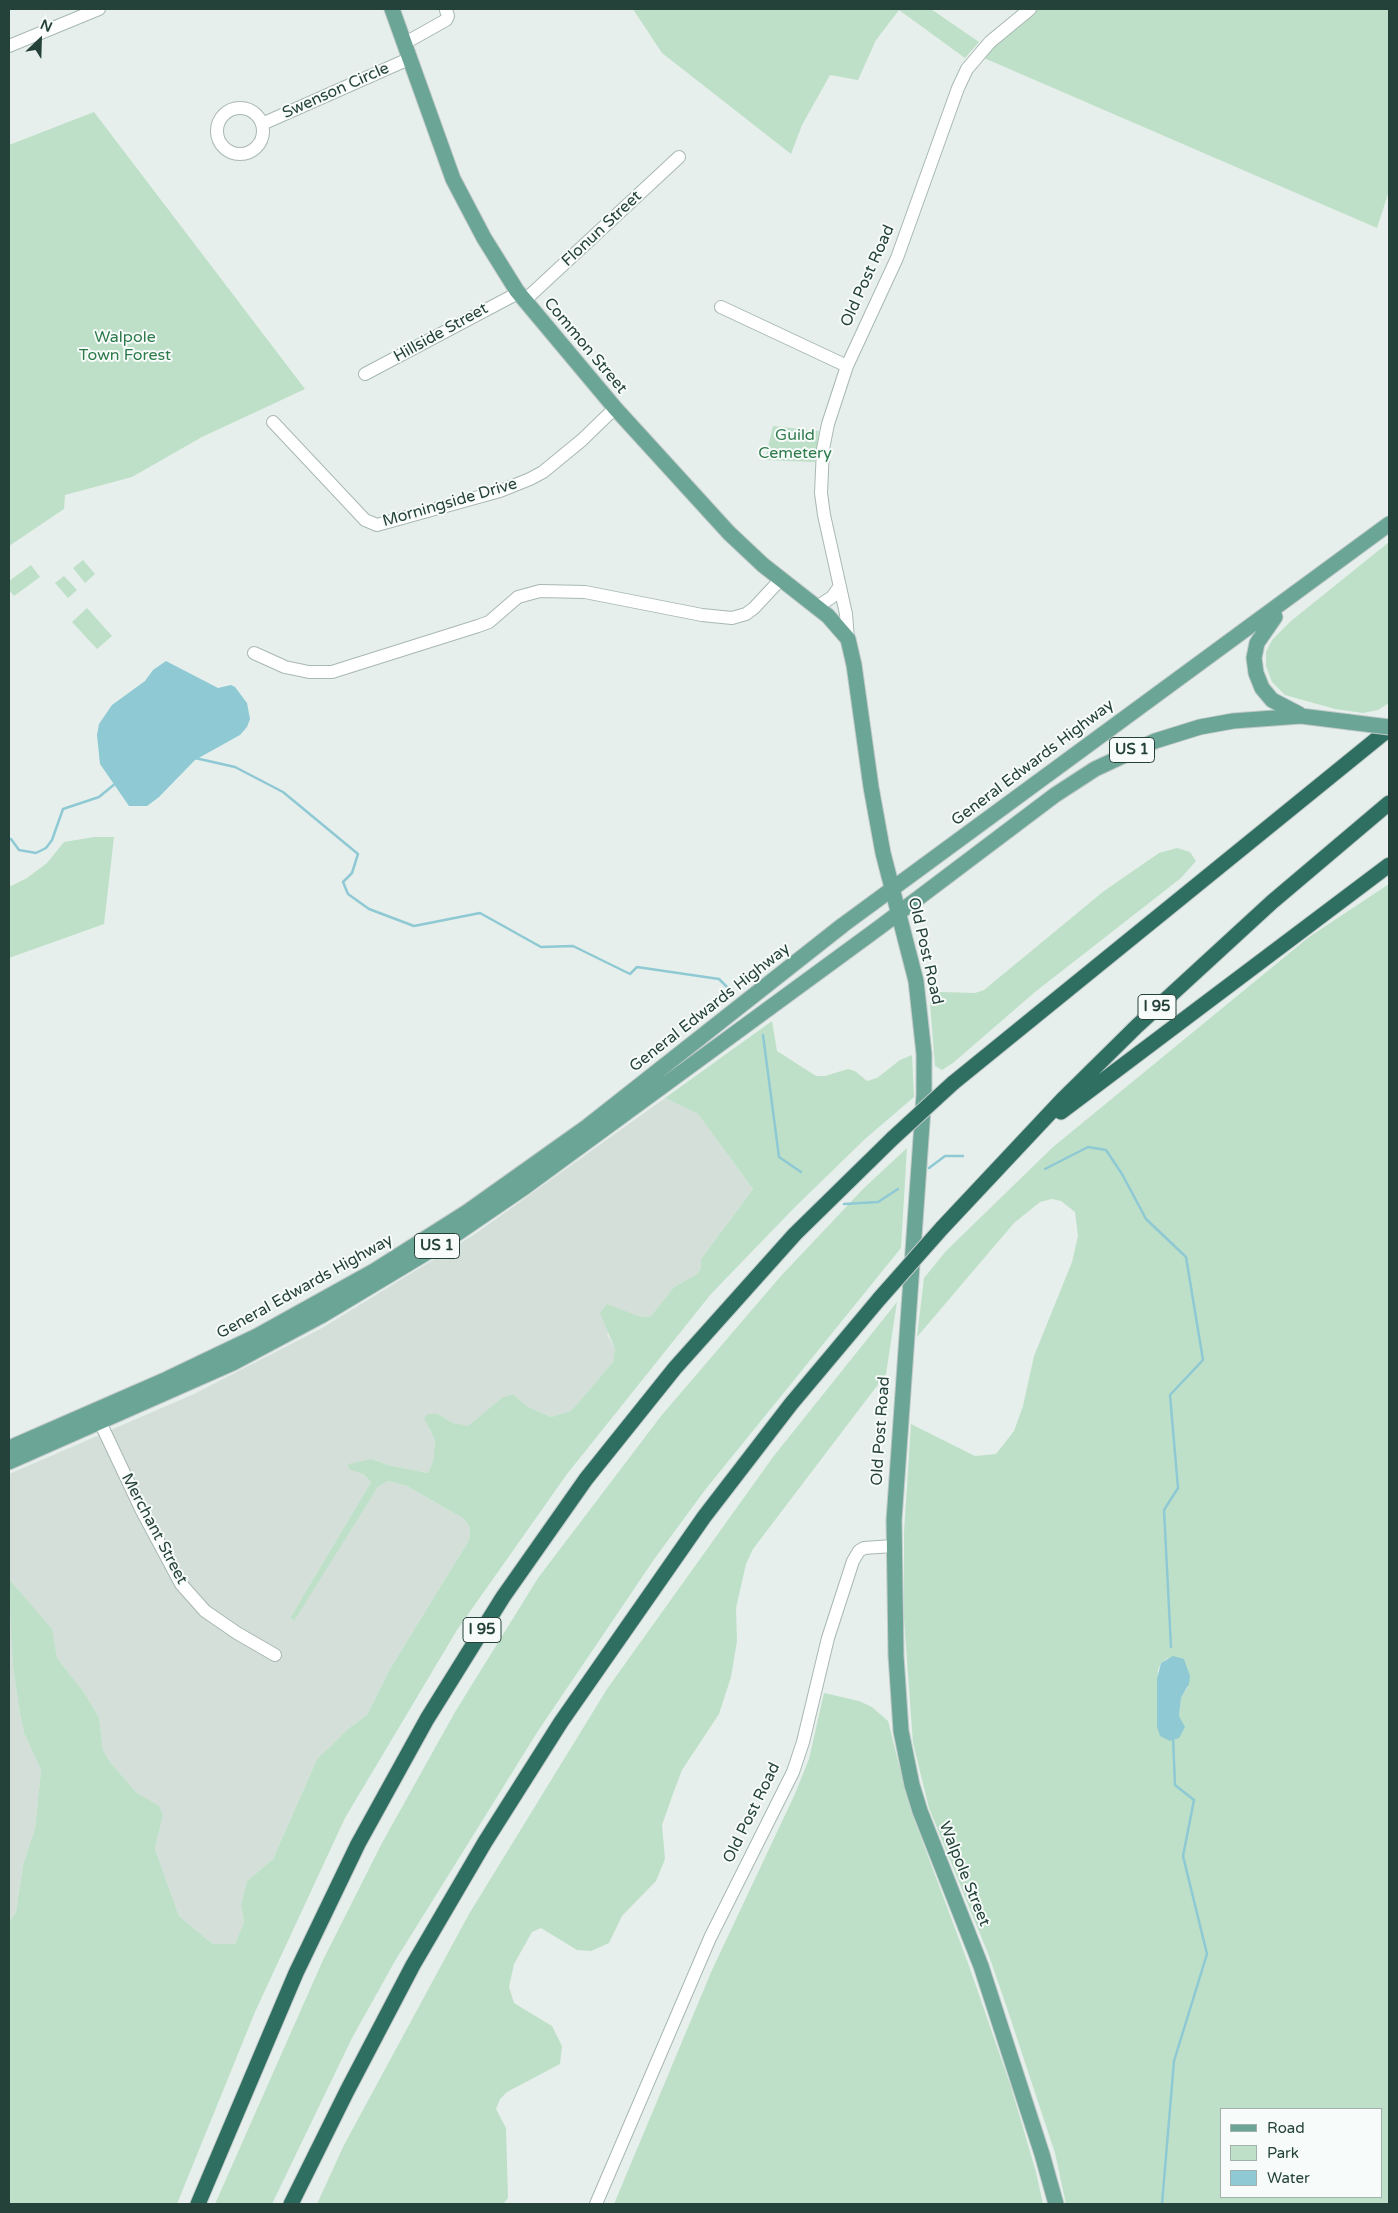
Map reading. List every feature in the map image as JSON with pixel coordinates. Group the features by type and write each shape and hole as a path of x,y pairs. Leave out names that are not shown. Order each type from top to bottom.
{"highway":[{"name":"I 95","path":"198,2204 296,1973 354,1852 414,1742 504,1597 586,1479 675,1368 795,1234 893,1138 953,1083 1386,731"},
{"name":"I 95","path":"291,2204 346,2091 413,1965 556,1729 699,1524 791,1404 942,1228 1029,1134 1114,1047 1205,962 1305,873 1389,803"},
{"path":"1029,1134 1389,865"}],"main road":[{"name":"Common Street","path":"392,9 453,179 492,253 521,297 615,408 729,534 781,580 832,619 848,639"},
{"name":"General Edwards Highway","path":"9,1448 227,1351 315,1305 424,1240 518,1177 586,1127 830,935 1389,524"},
{"path":"1310,717 1287,709 1268,696 1256,673 1255,653 1259,638 1271,620 1331,568"},
{"name":"Old Post Road","path":"848,639 854,665 880,837 916,981 922,1026 924,1073 895,1492 893,1546"},
{"name":"General Edwards Highway","path":"9,1462 263,1347 351,1299 446,1241 525,1187 899,913 1068,786 1125,753 1170,736 1217,724 1259,717 1310,717 1349,722 1386,731"},
{"name":"Walpole Street","path":"893,1546 898,1705 912,1784 930,1838 990,1991 1056,2204"}],"street":[{"path":"9,46 99,9"},
{"name":"Old Post Road","path":"848,639 846,614 824,514 820,470 828,424 848,366 897,258 958,88 967,69 990,42 1030,9"},
{"path":"405,43 441,24 448,16 446,10"},
{"name":"Swenson Circle","path":"262,124 411,58"},
{"name":"Flonun Street","path":"521,297 679,157"},
{"name":"Hillside Street","path":"365,374 521,297"},
{"path":"721,307 848,366"},
{"name":"Morningside Drive","path":"272,422 365,520 377,525 494,492 530,479 544,472 582,440 615,408"},
{"path":"254,653 285,667 309,672 332,672 489,622 518,597 540,592 585,592 702,615 732,618 746,614 754,608 781,580"},
{"path":"817,607 832,597 840,586"},
{"name":"Merchant Street","path":"100,1422 142,1511 181,1584 210,1615 275,1655"},
{"name":"Old Post Road","path":"596,2204 710,1938 793,1772 803,1742 828,1638 854,1561 859,1551 864,1548 893,1546"}],"shaded area":[{"path":"665,1098 698,1114 753,1189 701,1259 701,1268 697,1274 674,1287 650,1317 638,1316 607,1334 615,1349 613,1362 571,1411 551,1417 528,1407 513,1394 503,1397 468,1427 453,1423 438,1414 429,1430 435,1441 433,1461 428,1473 388,1465 372,1459 348,1467 363,1474 371,1482 290,1618 293,1621 378,1487 388,1481 407,1486 464,1519 470,1528 469,1540 390,1669 367,1715 349,1728 317,1759 273,1859 247,1881 241,1905 244,1922 235,1944 213,1944 179,1916 155,1849 163,1815 159,1807 137,1793 110,1762 103,1750 99,1717 83,1691 57,1658 51,1629 9,1579 9,1474 194,1394 322,1328 475,1234"},
{"path":"9,1602 12,1613 13,1666 20,1714 24,1733 41,1770 35,1828 23,1865 16,1912 9,1922"}],"green space":[{"path":"633,9 931,9 979,42 965,58 899,10 876,40 858,80 830,75 802,125 791,154 662,53"},
{"path":"1031,9 1389,9 1389,191 1377,228 977,55"},
{"name":"Walpole Town Forest","path":"94,112 305,389 202,437 132,477 65,495 64,509 9,546 9,145"},
{"name":"Guild Cemetery","path":"773,426 819,431 815,462 765,460"},
{"path":"1389,542 1389,703 1378,710 1363,713 1335,709 1285,695 1272,682 1266,666 1266,652 1272,640 1291,621"},
{"path":"83,560 95,574 85,583 73,568"},
{"path":"31,565 40,577 14,596 9,590 9,581"},
{"path":"64,576 77,590 68,598 55,583"},
{"path":"87,608 112,636 97,649 72,622"},
{"path":"94,837 114,837 104,924 9,958 9,887 27,878 47,863 64,842"},
{"path":"1177,848 1190,852 1196,861 1181,878 1035,992 953,1063 942,1070 935,1066 930,1003 932,997 940,992 975,993 984,990 1104,891 1159,853"},
{"path":"1389,884 1389,2204 1066,2204 1055,2153 1006,2005 989,1956 929,1808 913,1743 904,1619 904,1532 911,1424 975,1456 996,1454 1014,1431 1023,1406 1034,1356 1072,1262 1078,1236 1075,1212 1061,1201 1052,1199 1040,1202 1014,1223 917,1337 924,1278 946,1251 1053,1147 1309,937","holes":["1168,1658 1188,1687 1181,1698 1179,1716 1157,1708 1158,1670 1161,1663"]},
{"path":"772,1021 777,1051 816,1076 825,1076 848,1069 855,1071 867,1081 877,1078 900,1060 912,1055 914,1097 865,1139 795,1207 711,1294 567,1474 457,1630 345,1818 255,2012 177,2204 9,2204 9,1922 16,1912 23,1865 35,1828 41,1770 24,1733 20,1714 13,1667 9,1579 52,1629 57,1658 83,1691 99,1717 103,1750 110,1762 137,1793 159,1806 163,1815 155,1849 179,1916 213,1944 235,1944 244,1922 241,1905 247,1881 273,1859 317,1759 349,1728 367,1715 390,1669 469,1540 470,1528 464,1519 407,1486 388,1481 378,1487 294,1621 290,1618 371,1482 363,1474 351,1470 348,1464 372,1459 388,1465 428,1473 433,1461 435,1441 424,1418 428,1414 438,1414 453,1423 468,1426 503,1397 513,1394 528,1407 551,1417 571,1411 613,1362 615,1349 600,1313 607,1304 638,1316 650,1317 674,1287 697,1274 701,1268 701,1259 753,1189 698,1114 665,1098"},
{"path":"907,1148 901,1248 705,1490 655,1558 538,1731 395,1961 352,2038 272,2204 215,2204 323,1960 382,1843 455,1712 538,1578 661,1416 780,1277 864,1188"},
{"path":"897,1302 886,1374 753,1549 746,1564 736,1608 737,1641 731,1677 719,1714 682,1770 674,1791 662,1825 665,1859 656,1881 622,1916 609,1943 591,1951 577,1950 541,1928 532,1932 514,1964 509,1987 514,2003 552,2026 562,2046 560,2064 507,2092 500,2099 496,2109 506,2128 508,2198 503,2204 317,2204 344,2145 469,1914 607,1689 773,1457"},
{"path":"824,1693 859,1701 872,1707 888,1721 910,1808 968,1963 1011,2087 1036,2172 1043,2204 614,2204 712,1970 794,1796 809,1759"}],"water":[{"path":"166,661 218,688 231,685 235,687 247,703 250,719 247,727 240,735 195,760 159,797 147,806 129,806 100,764 97,735 99,724 112,705 145,681 153,670"},
{"path":"1173,1656 1184,1659 1190,1676 1189,1684 1181,1698 1179,1716 1185,1727 1179,1738 1170,1741 1160,1736 1157,1727 1157,1679 1161,1663"}],"waterway":[{"path":"195,758 235,767 283,792 358,854 352,873 343,882 348,894 369,909 414,926 480,913 541,947 573,946 630,974 637,967 719,979 734,994"},
{"path":"9,839 19,850 36,853 46,848 52,840 63,809 99,797 116,783"},
{"path":"763,1035 779,1157 801,1172"},
{"path":"1045,1169 1088,1147 1106,1150 1122,1174 1146,1219 1186,1257 1203,1360 1170,1395 1178,1488 1164,1510 1171,1647"},
{"path":"929,1168 945,1156 963,1156"},
{"path":"844,1204 878,1202 898,1189"},
{"path":"1162,2204 1174,2061 1207,1954 1183,1856 1194,1800 1175,1785 1173,1737"}]}
